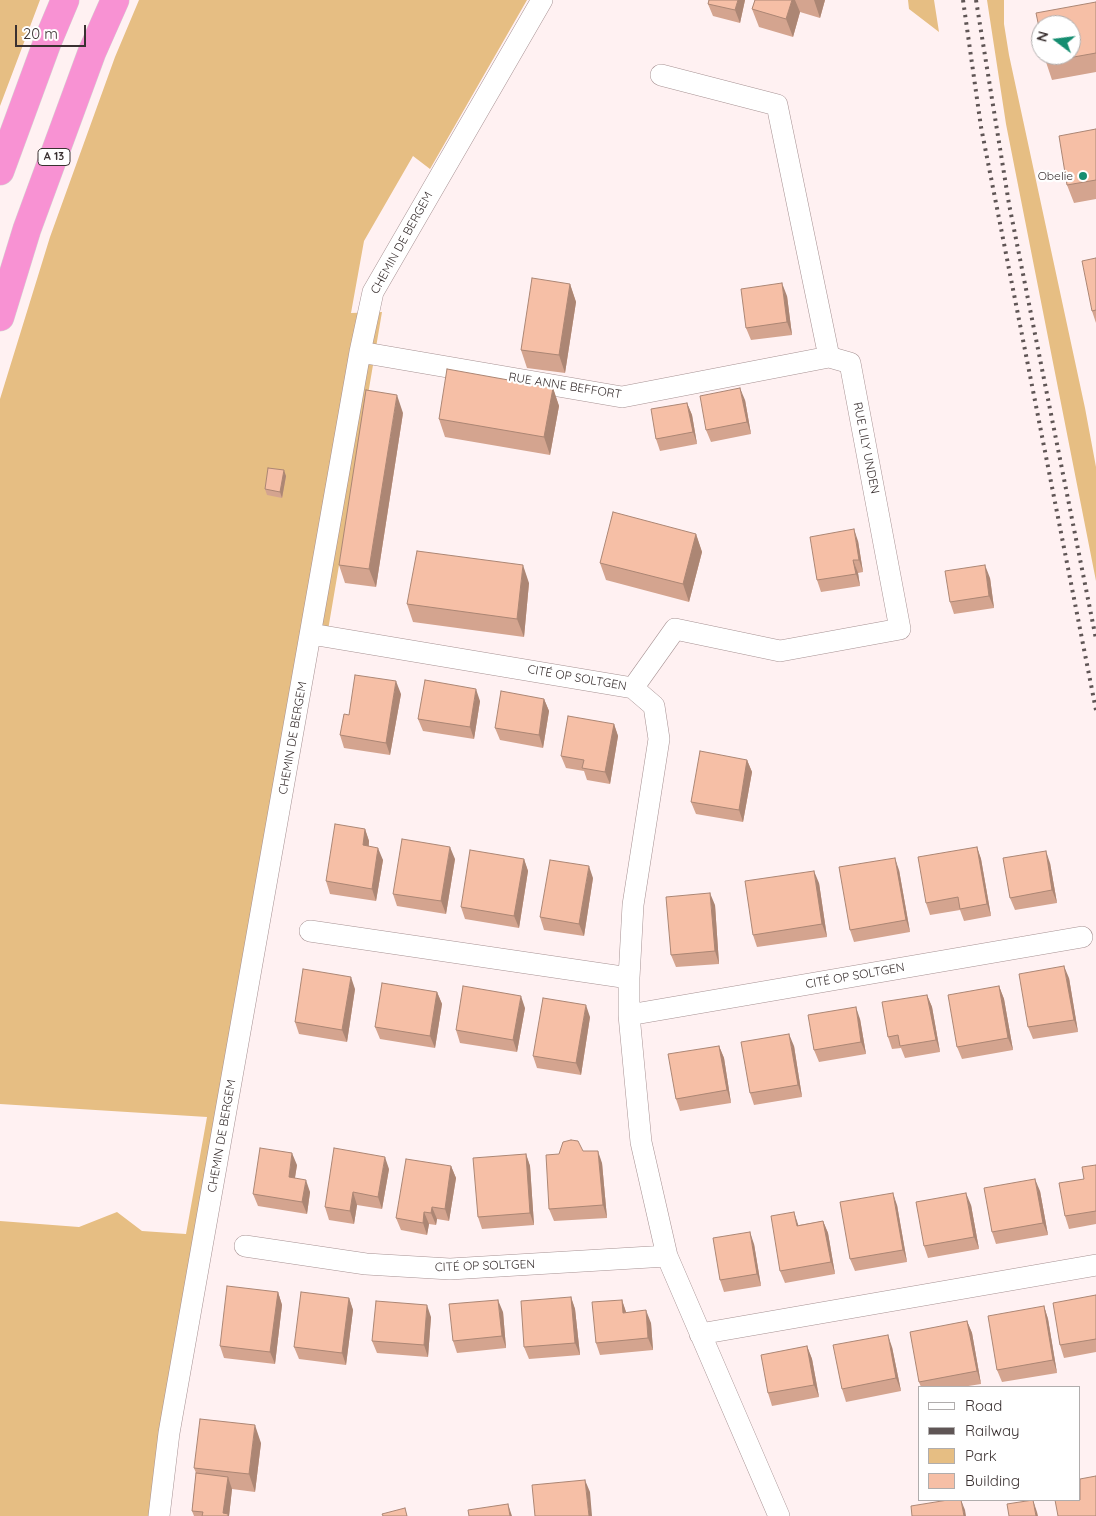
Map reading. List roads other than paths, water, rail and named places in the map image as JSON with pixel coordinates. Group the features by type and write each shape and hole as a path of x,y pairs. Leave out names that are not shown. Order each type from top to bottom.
{"highway":[{"path":"0,171 47,43 65,0"},
{"name":"A 13","path":"0,316 30,220 92,52 115,0"}],"street":[{"name":"CHEMIN DE BERGEM","path":"159,1516 172,1416 360,352 373,292 542,0"},
{"path":"662,75 777,106 829,357"},
{"name":"RUE ANNE BEFFORT","path":"360,352 622,397 829,357"},
{"name":"RUE LILY UNDEN","path":"633,688 674,629 780,651 900,629 850,363 829,357"},
{"name":"CITÉ OP SOLTGEN","path":"311,634 633,688 654,706 659,739 633,906 628,978 629,1015 641,1142 667,1256 779,1516"},
{"path":"310,931 628,978"},
{"name":"CITÉ OP SOLTGEN","path":"629,1015 1082,937"},
{"name":"CITÉ OP SOLTGEN","path":"246,1246 366,1264 450,1269 667,1256"},
{"path":"700,1334 1096,1265"}],"railway":[{"path":"963,0 981,127 1096,710"},
{"path":"976,0 1009,204 1096,639"}],"place":[{"name":"Obelie","path":"1083,176"}]}
